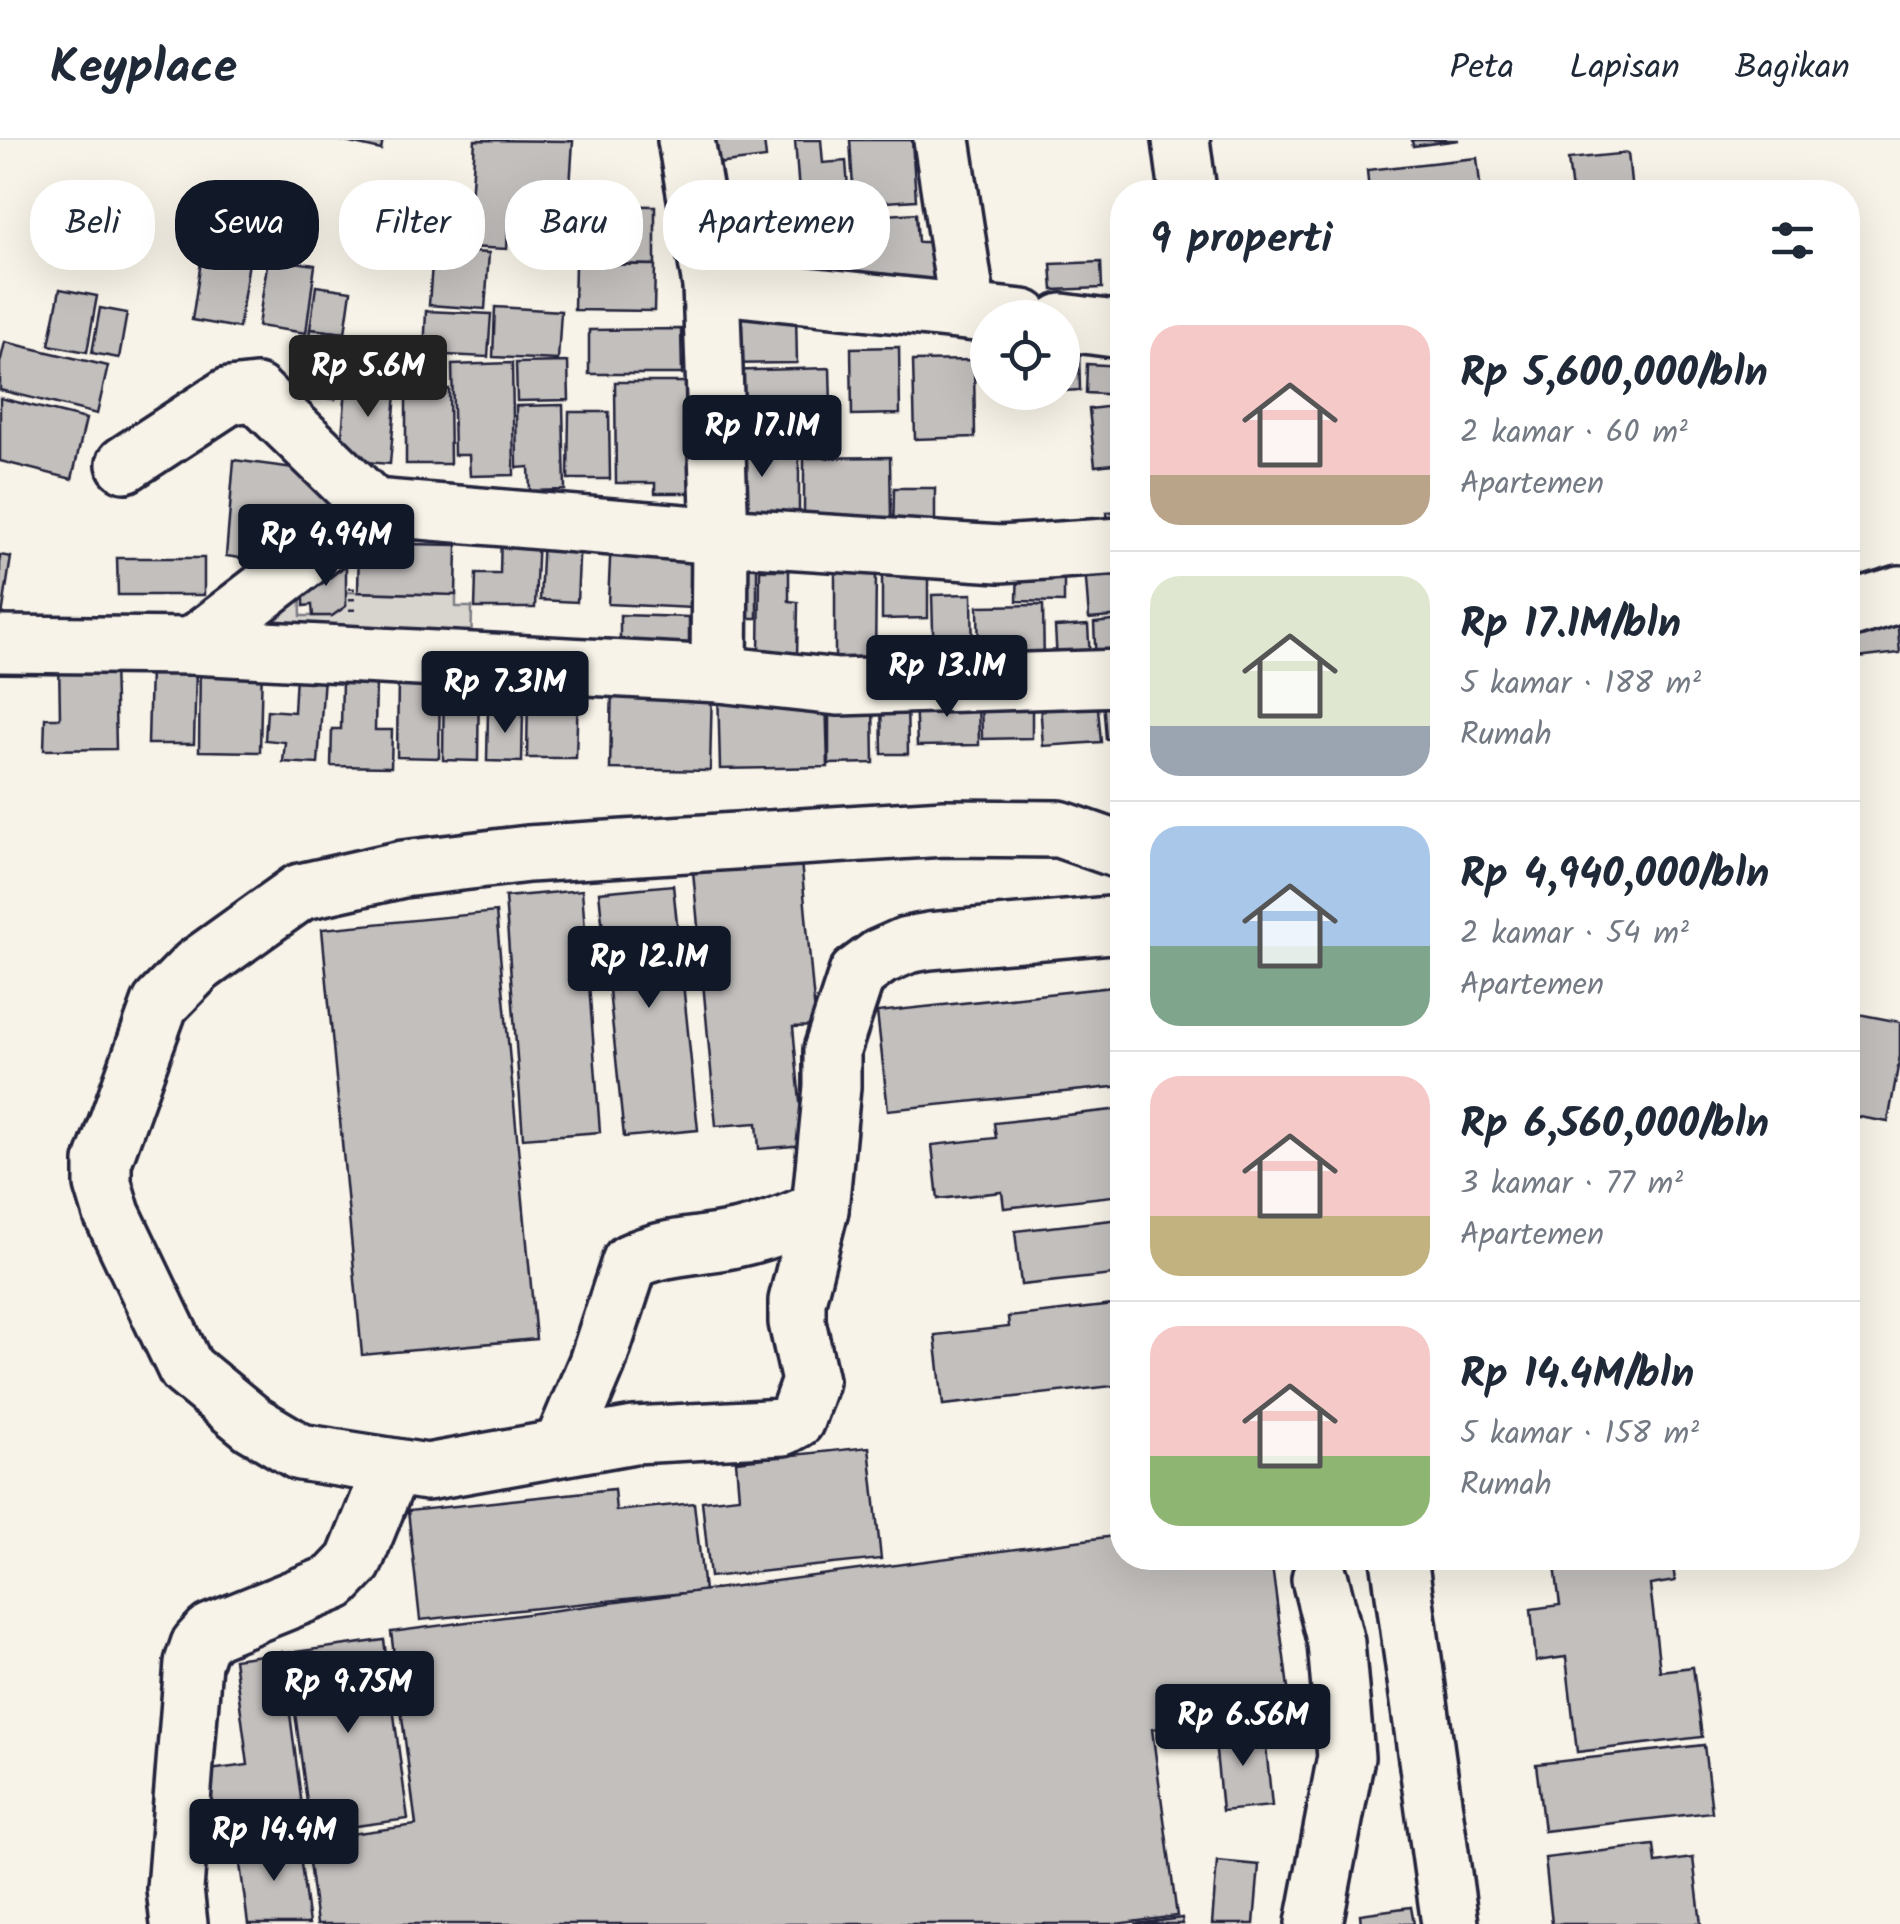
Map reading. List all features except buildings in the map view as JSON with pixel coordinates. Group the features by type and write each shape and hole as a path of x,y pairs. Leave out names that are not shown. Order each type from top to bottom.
{"street":[{"path":"686,140 711,285 720,536 719,674"},
{"path":"711,285 968,311 942,140"},
{"path":"1180,140 1186,180"},
{"path":"1080,324 1110,328"},
{"path":"125,464 229,396 256,393 363,514"},
{"path":"192,646 363,514 1000,554 1110,547"},
{"path":"1860,606 1900,594"},
{"path":"0,644 192,646 351,654 719,674 838,687 1110,678"},
{"path":"1110,847 1059,828 944,828 528,854 420,866 300,892 197,966 160,1004 102,1162 103,1184 112,1214 186,1369 252,1424 300,1452 427,1472 634,1435 783,1428 796,1420 810,1381 797,1322 797,1301 820,1209 832,1050 857,974 880,957 929,940 1110,925"},
{"path":"562,1446 596,1363 630,1262 652,1251 731,1240 785,1225 820,1209"},
{"path":"179,1924 175,1890 193,1664 199,1645 211,1632 335,1582 354,1562 392,1468"},
{"path":"1401,1570 1450,1924"},
{"path":"1314,1924 1346,1757 1336,1643 1320,1579"},
{"path":"1336,1643 1410,1630"}],"path":[{"path":"351,654 363,514"}],"shaded area":[{"path":"300,576 301,616 332,616 346,606 346,592 456,595 456,607 472,607 471,656 284,645 252,612"}]}
